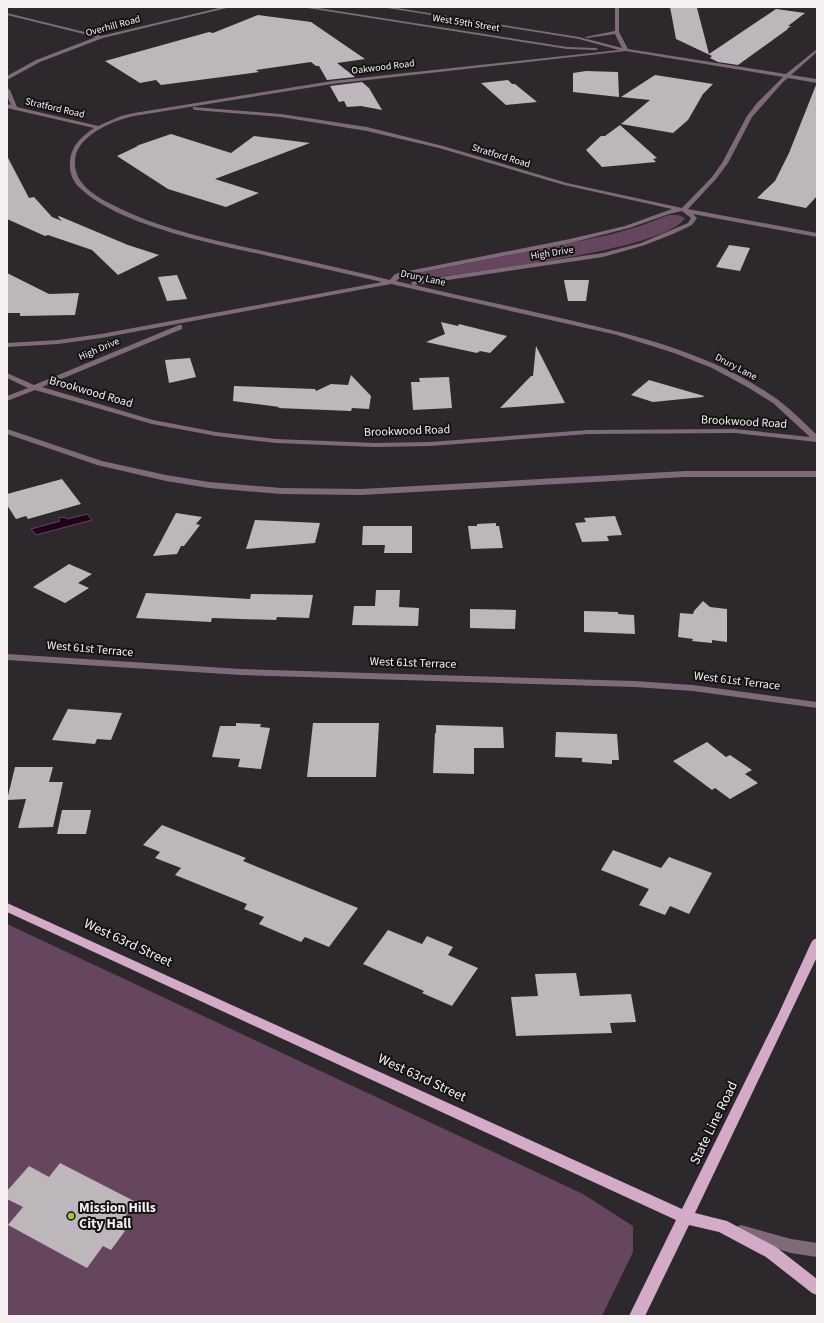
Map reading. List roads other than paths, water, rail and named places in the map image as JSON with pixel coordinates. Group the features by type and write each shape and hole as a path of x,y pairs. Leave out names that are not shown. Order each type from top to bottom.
{"main road":[{"name":"West 63rd Street","path":"7,907 684,1217 722,1226 771,1252 817,1288"},
{"name":"State Line Road","path":"637,1316 684,1217 755,1075 817,943"}],"street":[{"name":"Overhill Road","path":"7,78 38,61 101,37 230,7"},
{"name":"West 59th Street","path":"303,7 567,48 626,50"},
{"name":"West 59th Street","path":"383,7 579,38 626,50 817,81"},
{"path":"616,7 616,32 626,50"},
{"path":"7,14 12,10"},
{"path":"7,14 101,37"},
{"path":"579,38 597,37 616,32"},
{"path":"567,48 569,57"},
{"name":"Oakwood Road","path":"100,128 124,117 228,98 392,75 626,50"},
{"path":"684,209 714,178 725,163 748,117 758,104 817,50"},
{"path":"7,90 14,107"},
{"path":"228,98 221,103 231,110"},
{"name":"Stratford Road","path":"7,106 31,113 100,128"},
{"name":"Stratford Road","path":"179,106 231,110 328,122 392,134 565,184 817,235"},
{"name":"Drury Lane","path":"100,128 79,142 72,157 72,170 78,184 90,195 107,205 165,227 205,240 618,333 668,348 714,366 744,381 786,411 817,439"},
{"name":"High Drive","path":"7,345 58,342 102,336 392,282 428,282 585,258 623,250 660,238 690,224 694,218 684,209 668,212 627,227 570,241 400,274 396,276 392,282"},
{"name":"High Drive","path":"7,399 199,319"},
{"name":"Brookwood Road","path":"7,375 33,387 152,422 216,434 276,441 375,445 430,444 588,432 735,431 817,439"},
{"path":"7,431 100,463 129,470 210,485 281,491 361,492 685,474 817,474"},
{"name":"West 61st Terrace","path":"7,657 240,672 634,684 694,688 817,705"},
{"path":"722,1226 791,1246 817,1250"}],"place":[{"name":"Mission Hills City Hall","path":"71,1216"}]}
